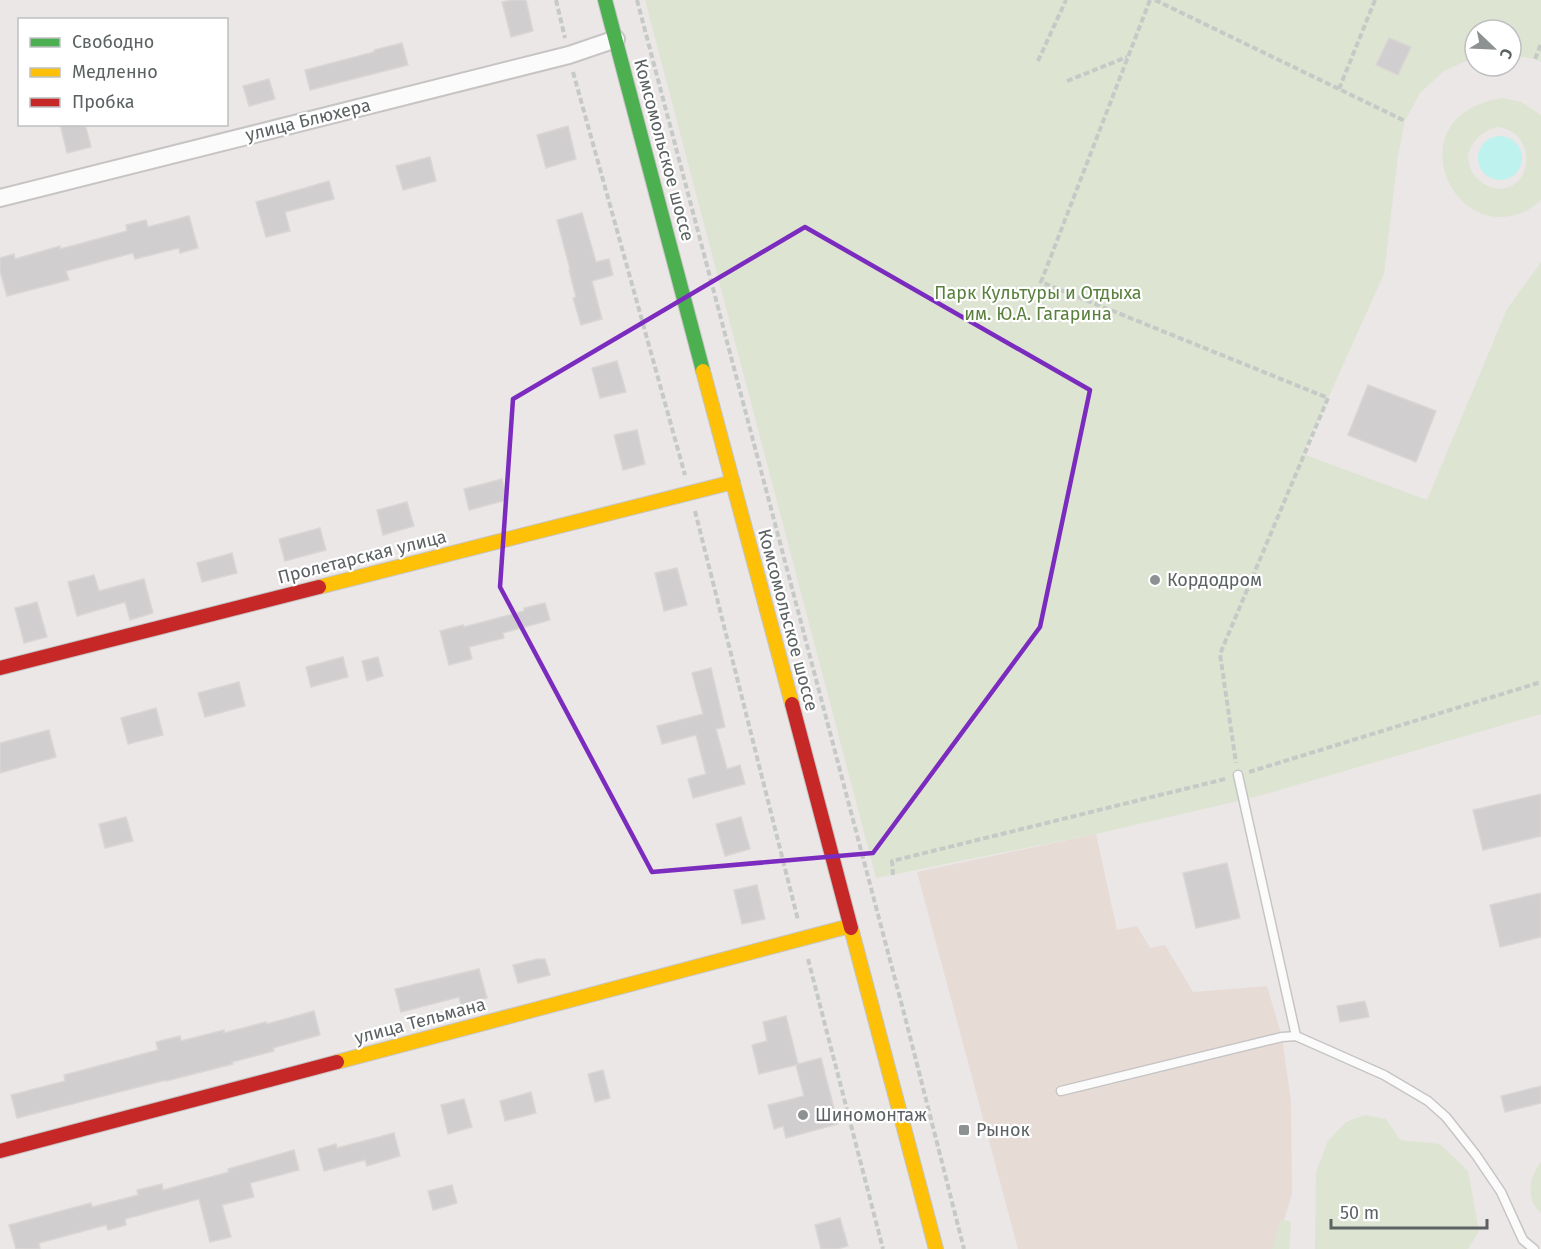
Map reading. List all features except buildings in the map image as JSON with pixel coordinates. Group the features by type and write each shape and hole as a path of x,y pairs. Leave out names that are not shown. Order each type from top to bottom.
{"street":[{"name":"Комсомольское шоссе","path":"605,0 936,1249"},
{"name":"улица Блюхера","path":"0,198 569,54 616,39"},
{"name":"Пролетарская улица","path":"0,668 733,482"},
{"name":"улица Тельмана","path":"0,1151 850,926"}],"lane":[{"path":"1238,775 1296,1036"},
{"path":"1061,1091 1270,1040 1296,1036 1384,1075 1428,1101 1446,1117 1501,1192 1523,1240 1534,1249"}],"path":[{"path":"556,0 690,492 882,1249"},
{"path":"637,0 964,1249"},
{"path":"1038,61 1065,0"},
{"path":"1150,0 1041,282 1328,398 1220,654 1238,775"},
{"path":"1155,0 1405,121"},
{"path":"1339,89 1376,0"},
{"path":"1535,59 1541,44"},
{"path":"1067,81 1128,57"},
{"path":"893,875 892,861 1238,775 1541,682"}],"highlighted area":[{"path":"805,227 1090,390 1040,627 873,853 652,872 500,587 513,399"}],"shaded area":[{"path":"1096,834 1117,930 1137,926 1150,948 1165,945 1193,992 1267,986 1282,1037 1291,1102 1292,1194 1275,1249 1018,1249 917,872"}],"green space":[{"name":"Парк Культуры и Отдыха им. Ю.А. Гагарина","path":"645,0 1541,0 1541,62 1523,57 1523,18 1463,18 1463,62 1444,71 1420,93 1405,121 1398,156 1384,274 1303,454 1427,500 1507,309 1541,262 1541,714 1255,797 1096,834 876,878"},
{"path":"1502,98 1521,102 1541,115 1541,200 1526,211 1499,217 1475,210 1457,195 1445,174 1443,150 1450,128 1469,109","holes":["1497,127 1511,131 1521,140 1525,151 1526,163 1523,175 1515,184 1504,188 1490,187 1472,172 1468,157 1470,150 1483,133"]},
{"path":"1365,1115 1386,1119 1400,1140 1440,1144 1468,1171 1479,1231 1468,1249 1315,1249 1316,1172 1328,1141 1346,1122"},
{"path":"1541,1162 1541,1213 1533,1202 1530,1188"},
{"path":"1281,1220 1290,1221 1289,1249 1272,1249"}],"water":[{"path":"1500,136 1515,143 1522,158 1515,173 1500,180 1485,173 1478,158 1485,143"}],"traffic: fast":[{"path":"605,0 703,371"}],"traffic: slow":[{"path":"703,371 792,704"},
{"path":"319,587 733,482"},
{"path":"337,1062 850,926"},
{"path":"851,928 936,1249"}],"traffic: jam":[{"path":"0,668 319,587"},
{"path":"792,704 851,928"},
{"path":"0,1151 337,1062"}],"place":[{"name":"Кордодром","path":"1155,580"},
{"name":"Шиномонтаж","path":"803,1115"},
{"name":"Рынок","path":"964,1130"}]}
